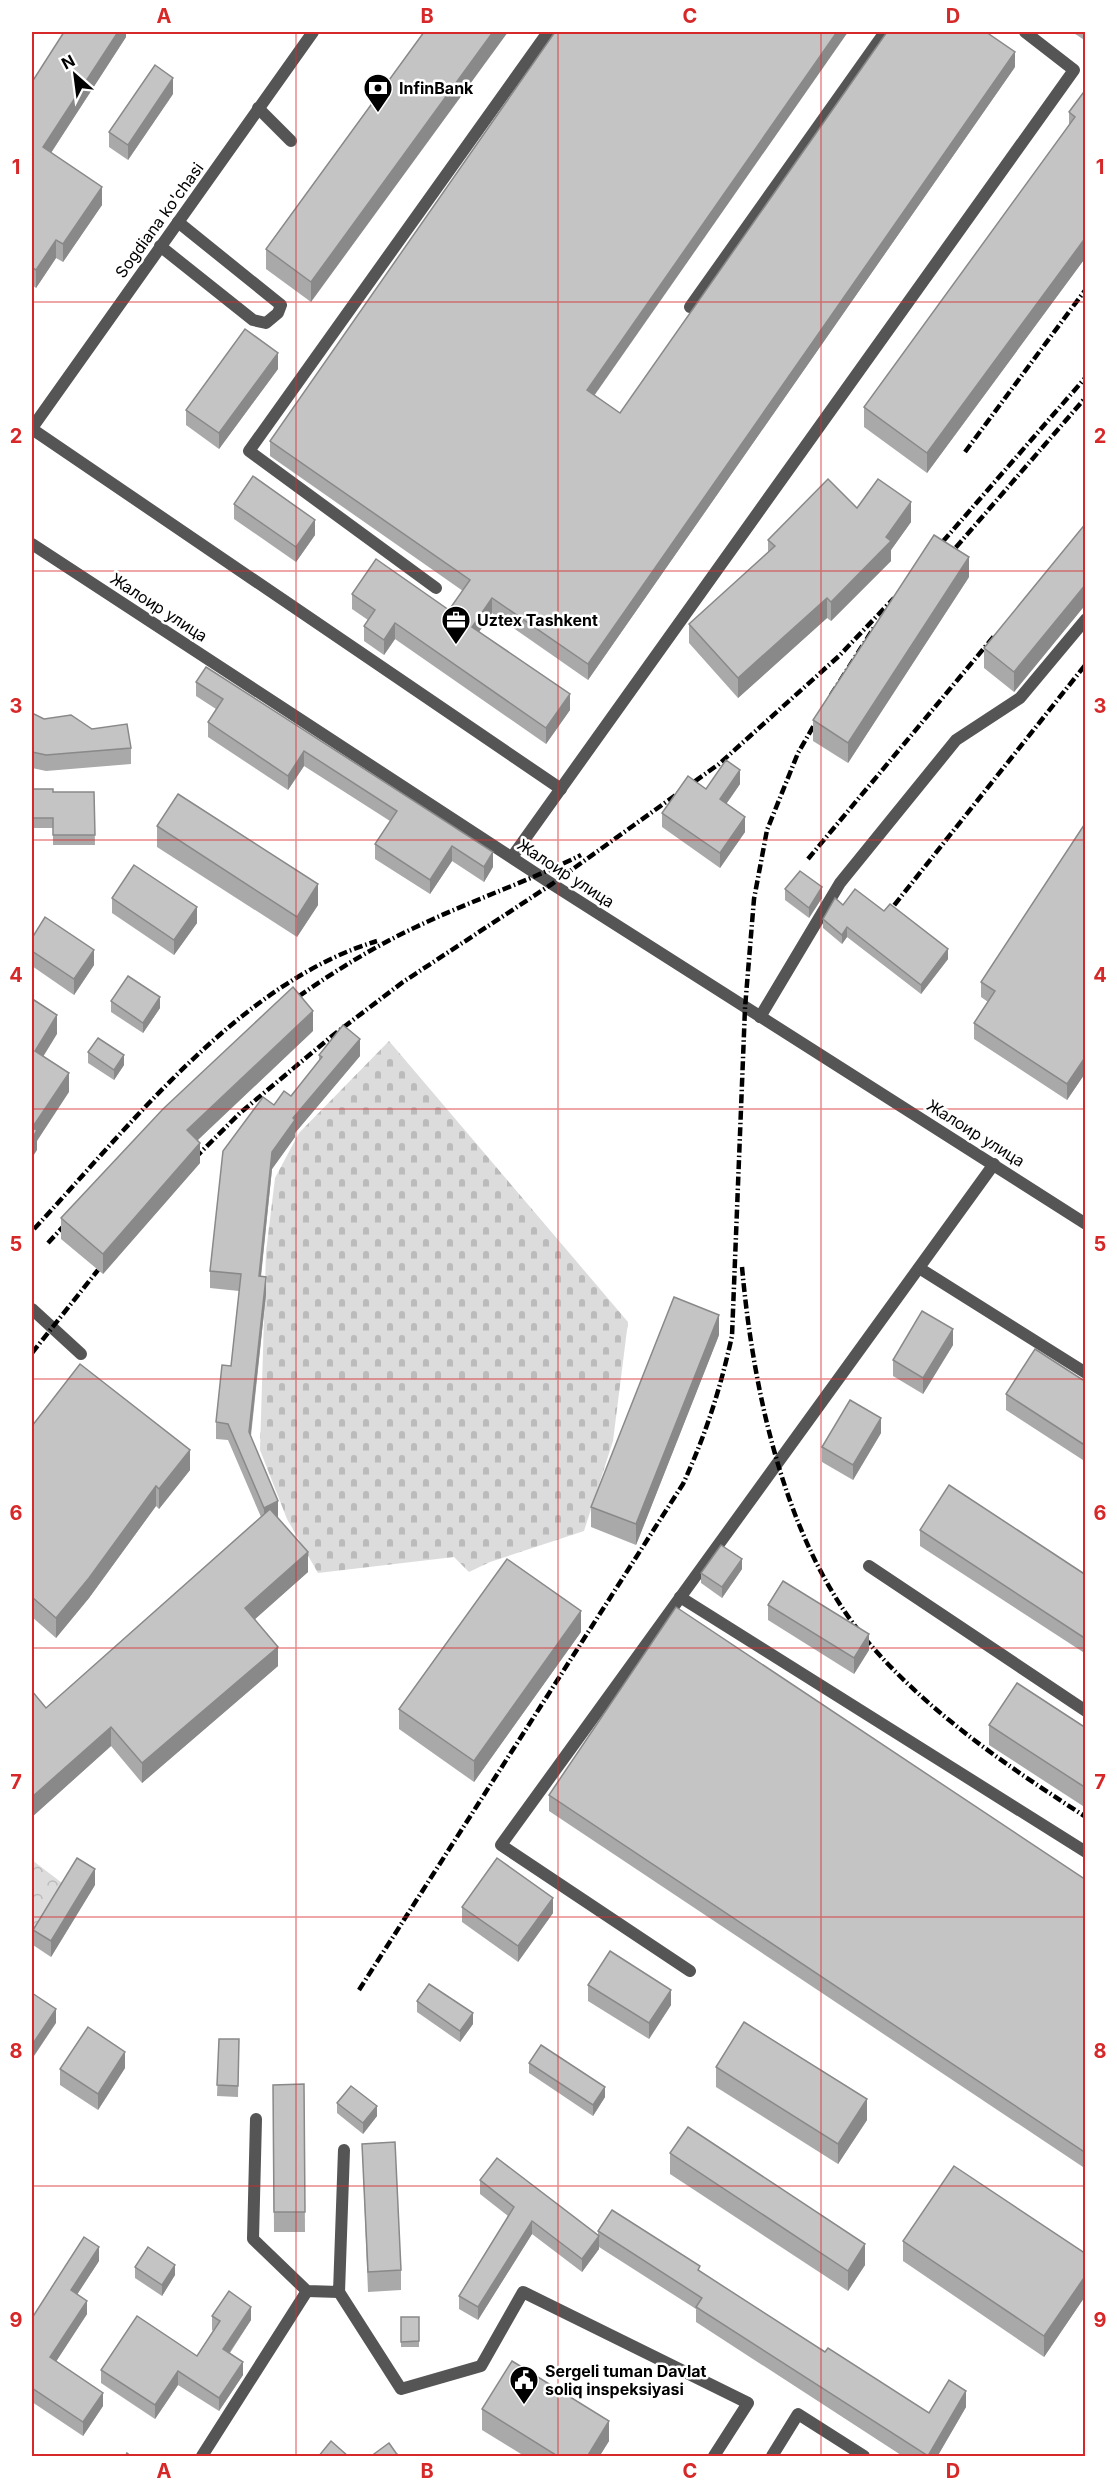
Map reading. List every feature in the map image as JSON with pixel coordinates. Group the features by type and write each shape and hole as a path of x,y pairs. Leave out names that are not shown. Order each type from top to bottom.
{"street":[{"name":"Sogdiana ko'chasi","path":"32,428 313,32"},
{"path":"436,588 249,451 548,32"},
{"path":"690,307 885,32"},
{"path":"512,857 1074,70 1041,36 1025,32"},
{"path":"258,108 291,141"},
{"path":"160,246 253,320 266,323 278,313 281,305 178,222"},
{"path":"32,428 561,789"},
{"name":"Жалоир улица","path":"32,544 512,857 1086,1224"},
{"path":"760,1017 840,883 956,740 1020,698 1086,619"},
{"path":"690,1971 501,1845 994,1164"},
{"path":"919,1268 1086,1373"},
{"path":"32,1309 81,1354"},
{"path":"869,1566 1086,1711"},
{"path":"680,1597 1086,1852"},
{"path":"256,2119 253,2239 307,2291 339,2292"},
{"path":"344,2150 339,2292 401,2389 481,2366 523,2292 748,2403 714,2457"},
{"path":"202,2457 307,2291"},
{"path":"772,2457 798,2414 864,2457"}],"green space":[{"path":"389,1041 628,1322 613,1441 584,1531 490,1562 469,1572 454,1557 318,1573 287,1519 260,1450 266,1252 275,1178 299,1133"},
{"path":"32,1860 66,1886 32,1945"}],"building":[{"path":"64,32 118,32 43,147 102,187 63,244 56,240 36,270 32,267 32,82"},
{"path":"424,32 493,32 311,282 266,249"},
{"path":"555,32 837,32 587,390 620,413 887,32 986,32 1015,52 588,664 492,598 472,627 570,694 546,728 395,623 384,640 364,626 375,610 352,594 376,559 449,610 470,580 270,441"},
{"path":"155,65 173,78 128,145 109,132"},
{"path":"1086,89 1086,237 927,453 864,407 1075,117 1069,112"},
{"path":"245,329 278,353 219,433 186,410"},
{"path":"253,476 315,520 296,547 234,504"},
{"path":"828,479 857,508 878,479 911,502 886,537 891,541 831,602 827,598 738,678 689,624 775,546 768,540"},
{"path":"1086,523 1086,584 1014,672 984,648"},
{"path":"934,535 969,557 848,743 813,720"},
{"path":"206,667 493,852 484,867 452,846 430,880 375,844 397,811 304,751 288,776 208,722 223,699 196,682"},
{"path":"32,713 44,719 71,715 92,729 127,724 131,748 46,755 32,752"},
{"path":"726,760 740,770 720,799 745,817 720,853 662,813 688,776 706,789"},
{"path":"32,789 53,789 53,792 94,792 95,835 53,835 53,818 32,818"},
{"path":"178,794 318,884 297,917 157,826"},
{"path":"1086,822 1086,1056 1067,1084 974,1023 995,991 981,982"},
{"path":"134,865 197,907 174,940 112,898"},
{"path":"800,871 822,887 809,908 785,889"},
{"path":"855,889 884,911 890,904 948,949 921,985 847,927 842,935 823,919 835,898 843,905"},
{"path":"45,917 94,950 74,979 32,951 32,938"},
{"path":"128,976 160,997 143,1023 111,1001"},
{"path":"293,987 313,1011 187,1130 200,1143 103,1254 61,1218 163,1109"},
{"path":"34,1000 57,1015 35,1051 69,1073 32,1128 32,1004"},
{"path":"343,1025 360,1039 293,1118 295,1120 272,1152 259,1276 266,1277 249,1432 278,1501 264,1508 228,1424 216,1422 222,1365 231,1366 241,1274 210,1271 223,1151 263,1097 274,1105 284,1091 291,1096 322,1057 319,1055"},
{"path":"98,1038 124,1055 114,1070 88,1052"},
{"path":"32,1128 37,1130 32,1139"},
{"path":"674,1297 719,1315 636,1524 591,1507"},
{"path":"922,1311 953,1329 923,1378 893,1360"},
{"path":"1035,1349 1086,1382 1086,1446 1006,1394"},
{"path":"80,1364 190,1450 159,1489 156,1486 89,1578 56,1618 32,1597 32,1426"},
{"path":"850,1400 881,1418 853,1465 822,1447"},
{"path":"949,1485 1086,1575 1086,1639 920,1530"},
{"path":"270,1509 308,1552 245,1608 278,1647 142,1763 111,1727 32,1797 32,1691 46,1708"},
{"path":"721,1545 742,1559 722,1587 701,1573"},
{"path":"507,1559 581,1611 474,1761 399,1709"},
{"path":"783,1581 869,1634 854,1658 768,1605"},
{"path":"676,1607 1086,1880 1086,2153 549,1795"},
{"path":"1017,1683 1086,1728 1086,1788 989,1725"},
{"path":"77,1858 95,1869 51,1941 33,1930"},
{"path":"497,1858 553,1898 518,1946 462,1907"},
{"path":"610,1951 671,1990 649,2023 588,1985"},
{"path":"429,1984 473,2013 460,2031 417,2001"},
{"path":"32,1993 56,2009 32,2045"},
{"path":"744,2022 867,2099 838,2144 716,2067"},
{"path":"88,2027 125,2052 98,2094 60,2069"},
{"path":"219,2039 239,2039 238,2086 217,2085"},
{"path":"541,2045 605,2087 593,2105 529,2063"},
{"path":"304,2084 305,2212 274,2212 273,2085"},
{"path":"351,2086 377,2106 363,2123 337,2103"},
{"path":"688,2127 865,2244 848,2271 670,2153"},
{"path":"395,2142 401,2270 368,2272 362,2144"},
{"path":"497,2158 599,2236 582,2259 532,2221 478,2307 459,2296 514,2207 480,2180"},
{"path":"954,2166 1086,2254 1086,2275 1044,2336 903,2241"},
{"path":"612,2210 700,2266 698,2270 825,2352 828,2348 929,2413 949,2380 966,2391 928,2456 696,2307 702,2298 598,2231"},
{"path":"84,2237 99,2247 71,2290 87,2301 50,2357 103,2393 83,2422 32,2388 32,2318"},
{"path":"148,2247 175,2265 162,2285 135,2267"},
{"path":"229,2291 251,2307 223,2349 243,2362 219,2398 178,2371 155,2405 101,2370 137,2316 197,2356 220,2321 212,2316"},
{"path":"401,2317 419,2317 419,2341 401,2342"},
{"name":"Sergeli tuman Davlat soliq inspeksiyasi","path":"512,2361 609,2421 587,2457 559,2457 482,2409"},
{"path":"331,2441 349,2457 318,2457"},
{"path":"389,2443 400,2457 370,2457"}],"railway":[{"path":"965,452 1086,289"},
{"path":"932,554 1086,377"},
{"path":"945,560 1086,397"},
{"path":"195,1158 240,1113 332,1036 403,982 552,884 719,764 839,656 894,598"},
{"path":"831,695 875,626"},
{"path":"808,859 995,635"},
{"path":"884,918 1086,664"},
{"path":"359,1990 683,1484 705,1429 723,1375 732,1336 745,1008 754,899 767,830 798,753 821,713"},
{"path":"285,1006 349,963 399,935 581,855"},
{"path":"34,1229 148,1104 233,1023 279,989 327,961 377,941"},
{"path":"48,1243 73,1216"},
{"path":"742,1267 755,1364 778,1464 794,1512 814,1559 839,1602 867,1641 916,1692 998,1758 1086,1817"},
{"path":"32,1353 98,1270"}],"place":[{"name":"InfinBank","path":"378,114"},
{"name":"Uztex Tashkent","path":"456,646"},
{"name":"Sergeli tuman Davlat soliq inspeksiyasi","path":"524,2406"}]}
